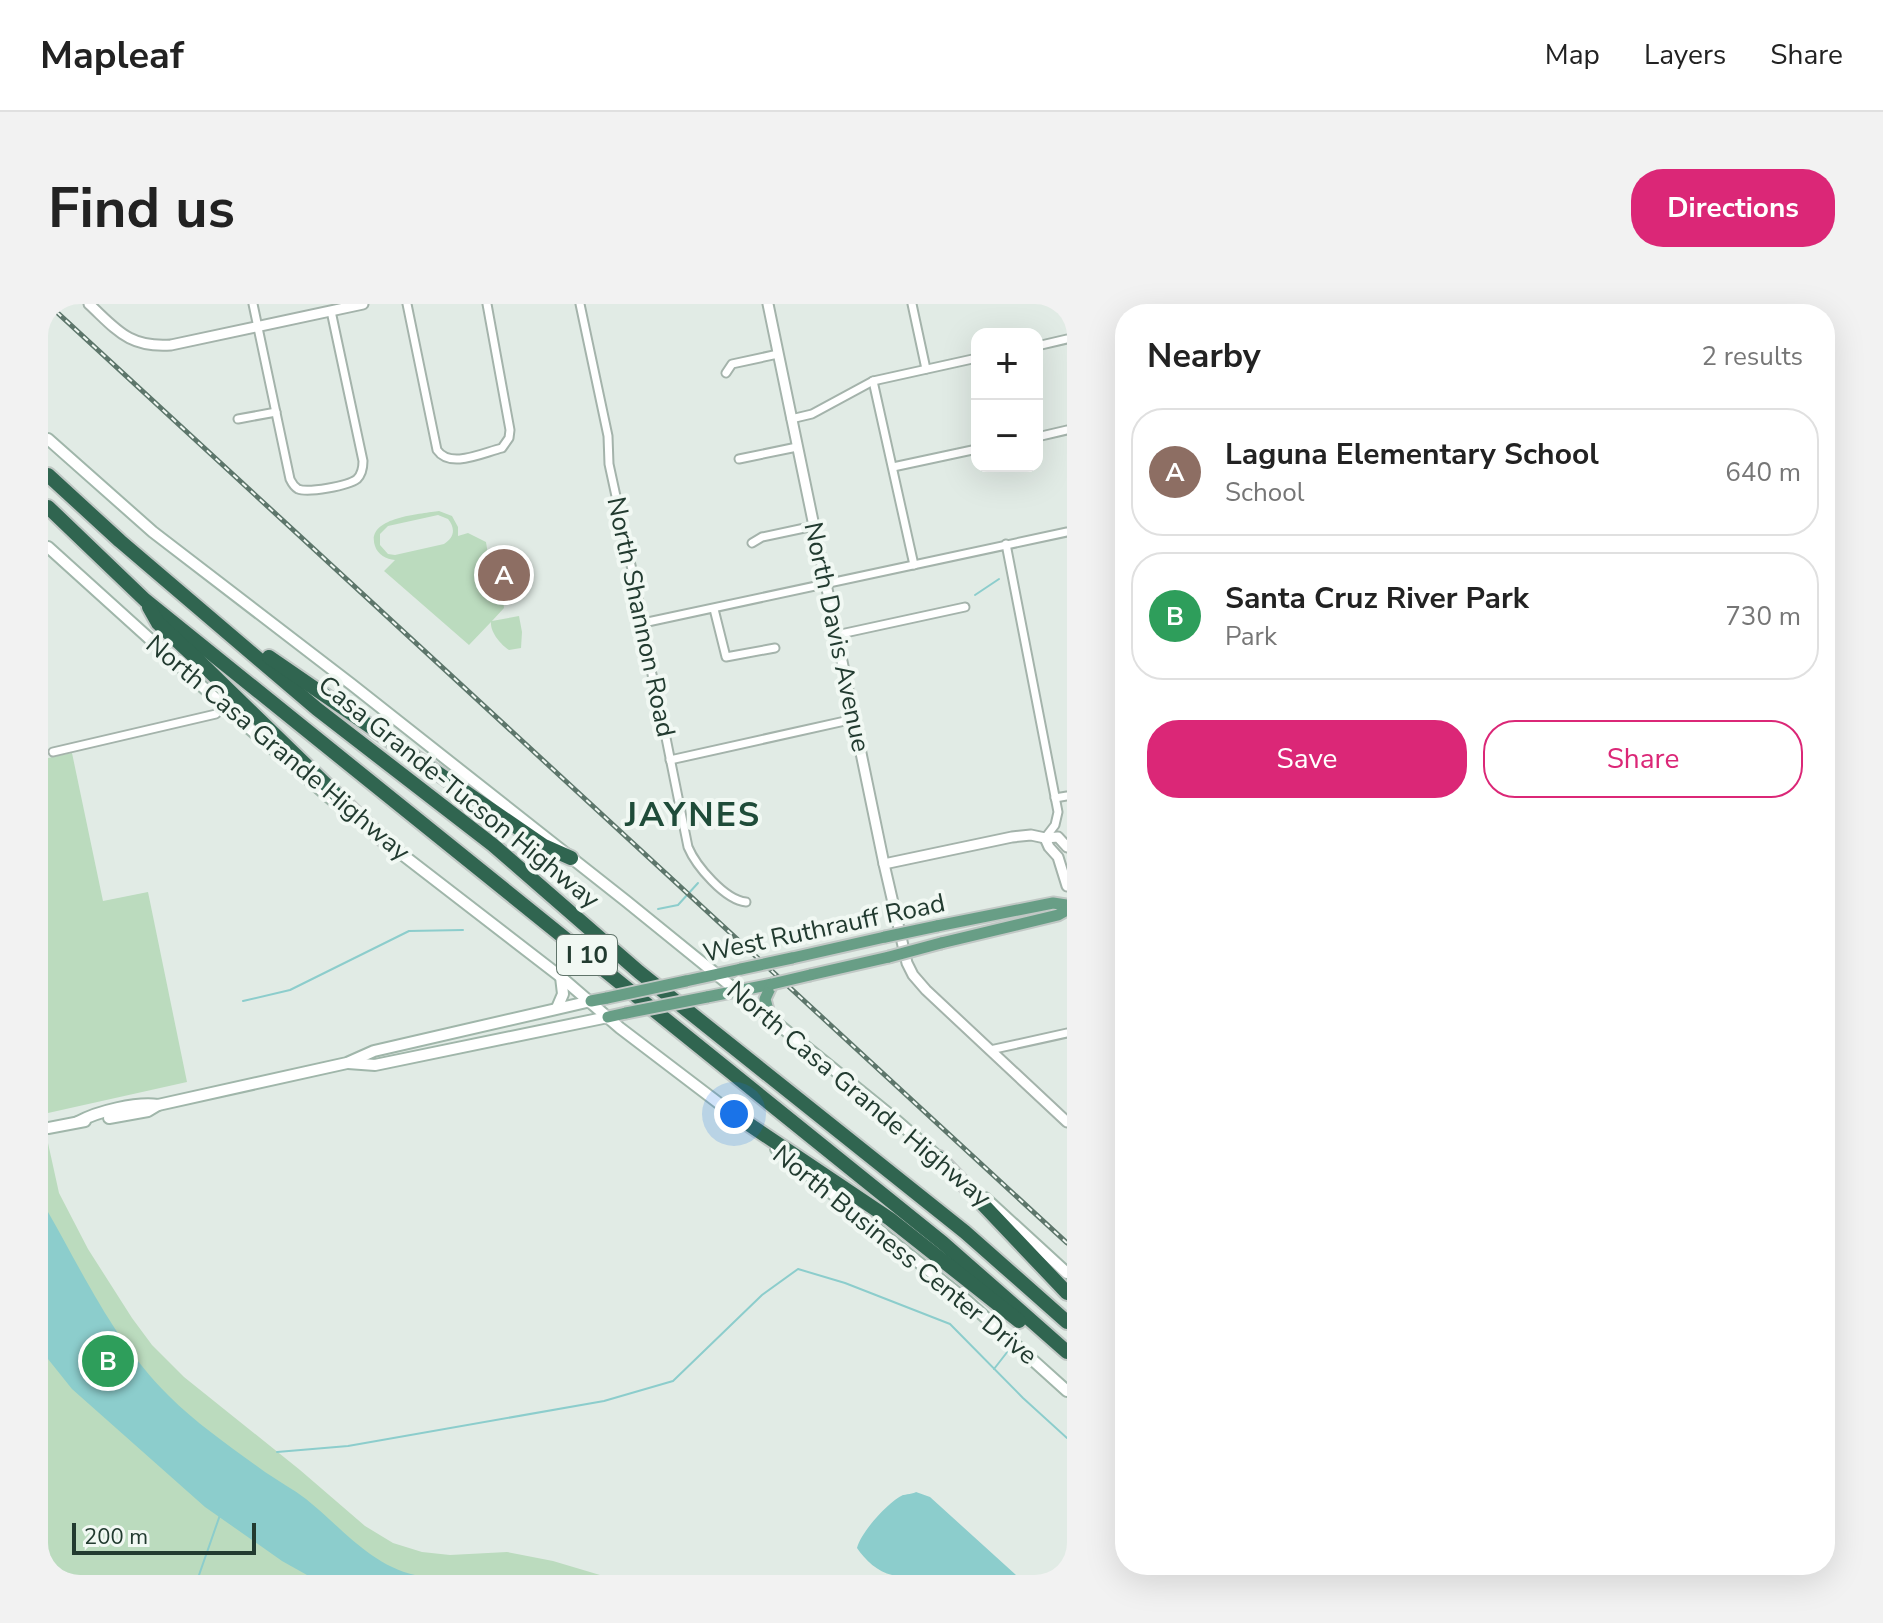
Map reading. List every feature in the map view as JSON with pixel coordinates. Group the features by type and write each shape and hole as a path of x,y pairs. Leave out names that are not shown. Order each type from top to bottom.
{"highway":[{"name":"Casa Grande-Tucson Highway","path":"48,475 120,541 317,709 493,845 639,972 965,1232 1067,1322"},
{"name":"Casa Grande-Tucson Highway","path":"48,507 145,600 907,1214 1067,1352"},
{"path":"145,600 158,623 381,838"},
{"path":"215,622 544,846 571,858"},
{"path":"729,1111 890,1219 1067,1358"},
{"path":"939,1158 1067,1293"}],"main road":[{"name":"North Casa Grande Highway","path":"48,439 153,532 571,858 890,1115 1067,1273"},
{"name":"North Casa Grande Highway","path":"48,547 333,802 591,1001"},
{"name":"West Ruthrauff Road","path":"591,1001 1053,903 1067,907"},
{"name":"West Ruthrauff Road","path":"608,1017 769,986 1058,915 1067,907"},
{"path":"557,1008 563,994 561,977"},
{"path":"769,986 765,999 770,1018"},
{"path":"48,1128 78,1122 90,1115 147,1103 158,1105 347,1063 374,1051 591,1001"},
{"name":"North Business Center Drive","path":"591,1001 966,1300 1067,1391"},
{"path":"347,1063 375,1065 608,1017"}],"street":[{"path":"89,304 135,342 155,346 363,304"},
{"path":"253,304 290,479 295,487 306,490 350,483 359,477 363,468 331,311"},
{"path":"407,304 437,450 441,457 450,460 502,448 509,438 487,304"},
{"name":"North Shannon Road","path":"580,304 608,436 609,464 643,623 641,627 688,847 702,871 733,898 746,902"},
{"name":"North Davis Avenue","path":"768,304 884,864 910,969 926,990 990,1050"},
{"path":"912,304 926,369"},
{"path":"1043,345 1067,339"},
{"path":"726,373 732,364 778,354"},
{"path":"791,419 812,414 873,381 971,359"},
{"path":"873,381 914,565"},
{"path":"238,419 276,412"},
{"path":"1043,436 1067,430"},
{"path":"739,459 797,447"},
{"path":"893,467 971,450"},
{"path":"752,543 762,537 814,526"},
{"path":"643,623 1067,532"},
{"path":"1006,544 1058,812 1057,822 1045,838"},
{"path":"836,635 965,607"},
{"path":"714,609 726,657 775,648"},
{"path":"53,752 216,714 223,706"},
{"path":"670,760 854,719"},
{"path":"1055,798 1067,796"},
{"path":"884,864 1031,835 1058,837 1067,847"},
{"path":"1045,838 1058,857 1067,886"},
{"path":"990,1050 1067,1033"},
{"path":"990,1050 1067,1122"}],"green space":[{"path":"439,511 452,516 458,527 458,536 468,533 486,542 490,567 499,569 504,608 492,621 519,616 521,648 506,648 494,634 491,622 469,645 384,571 395,560 388,559 376,549 374,536 378,529 396,519","holes":["438,515 448,519 453,533 444,544 395,555 388,554 380,545 380,534 388,526"]},
{"path":"72,753 103,901 148,892 187,1082 48,1113 48,758"},
{"path":"48,1143 59,1193 88,1249 152,1345 184,1377 365,1526 393,1543 422,1552 450,1555 507,1552 600,1575 48,1575"}],"water":[{"path":"48,1212 117,1332 169,1396 215,1436 306,1499 370,1554 415,1575 307,1575 205,1507 72,1389 48,1359"},
{"path":"916,1492 930,1497 1016,1575 892,1575 872,1565 857,1548 864,1534 890,1504 903,1495"}],"waterway":[{"path":"975,595 999,579"},
{"path":"658,909 678,905 698,883"},
{"path":"243,1001 290,990 409,931 463,930"},
{"path":"277,1452 348,1446 604,1401 673,1381 762,1295 798,1269 845,1283 950,1324 1067,1438"},
{"path":"994,1369 1008,1351"},
{"path":"199,1575 220,1515"}],"railway":[{"path":"48,304 1067,1243"}],"place":[{"name":"Laguna Elementary School","path":"504,575"},
{"name":"Santa Cruz River Park","path":"108,1361"}],"district":[{"name":"JAYNES","path":"693,815"}]}
